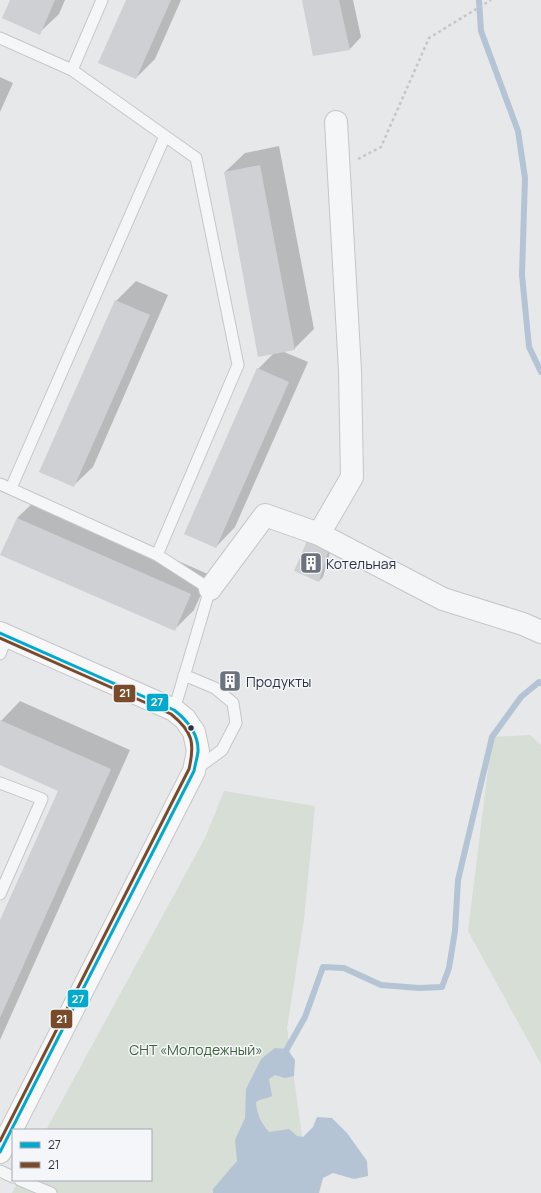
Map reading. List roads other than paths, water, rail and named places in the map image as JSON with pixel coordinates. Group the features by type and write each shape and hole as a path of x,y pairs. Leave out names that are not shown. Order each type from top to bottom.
{"street":[{"path":"320,534 352,478 349,363 336,122"},
{"path":"210,589 265,515 320,534 443,599 523,624 541,632"},
{"path":"2,641 174,710 185,719 194,732 198,751 194,771 2,1141"}],"lane":[{"path":"72,70 102,0"},
{"path":"0,38 72,70 196,158 238,365 157,555"},
{"path":"11,488 165,136"},
{"path":"0,484 157,555 210,589 174,710"},
{"path":"184,675 215,688 234,703 236,724 222,750 194,771"},
{"path":"0,783 42,799 0,894"},
{"path":"0,1171 12,1177"},
{"path":"22,1181 51,1193"}],"water":[{"path":"275,1048 287,1049 295,1060 294,1076 285,1078 275,1075 269,1079 272,1096 256,1102 258,1115 269,1132 289,1129 297,1136 303,1137 313,1127 317,1117 332,1118 347,1133 367,1161 368,1176 354,1179 333,1173 323,1178 319,1193 213,1193 213,1189 237,1161 235,1140 245,1118 246,1089 261,1059"}],"waterway":[{"path":"479,0 481,31 518,131 525,178 522,275 529,347 541,372"},
{"path":"287,1049 305,1017 323,967 344,968 381,985 419,988 442,987 449,968 455,931 458,880 492,737 521,697 539,682 541,683"}],"place":[{"name":"Котельная","path":"311,563"},
{"name":"Продукты","path":"230,681"}],"park label":[{"name":"СНТ «Молодежный»","path":"196,1049"}]}
